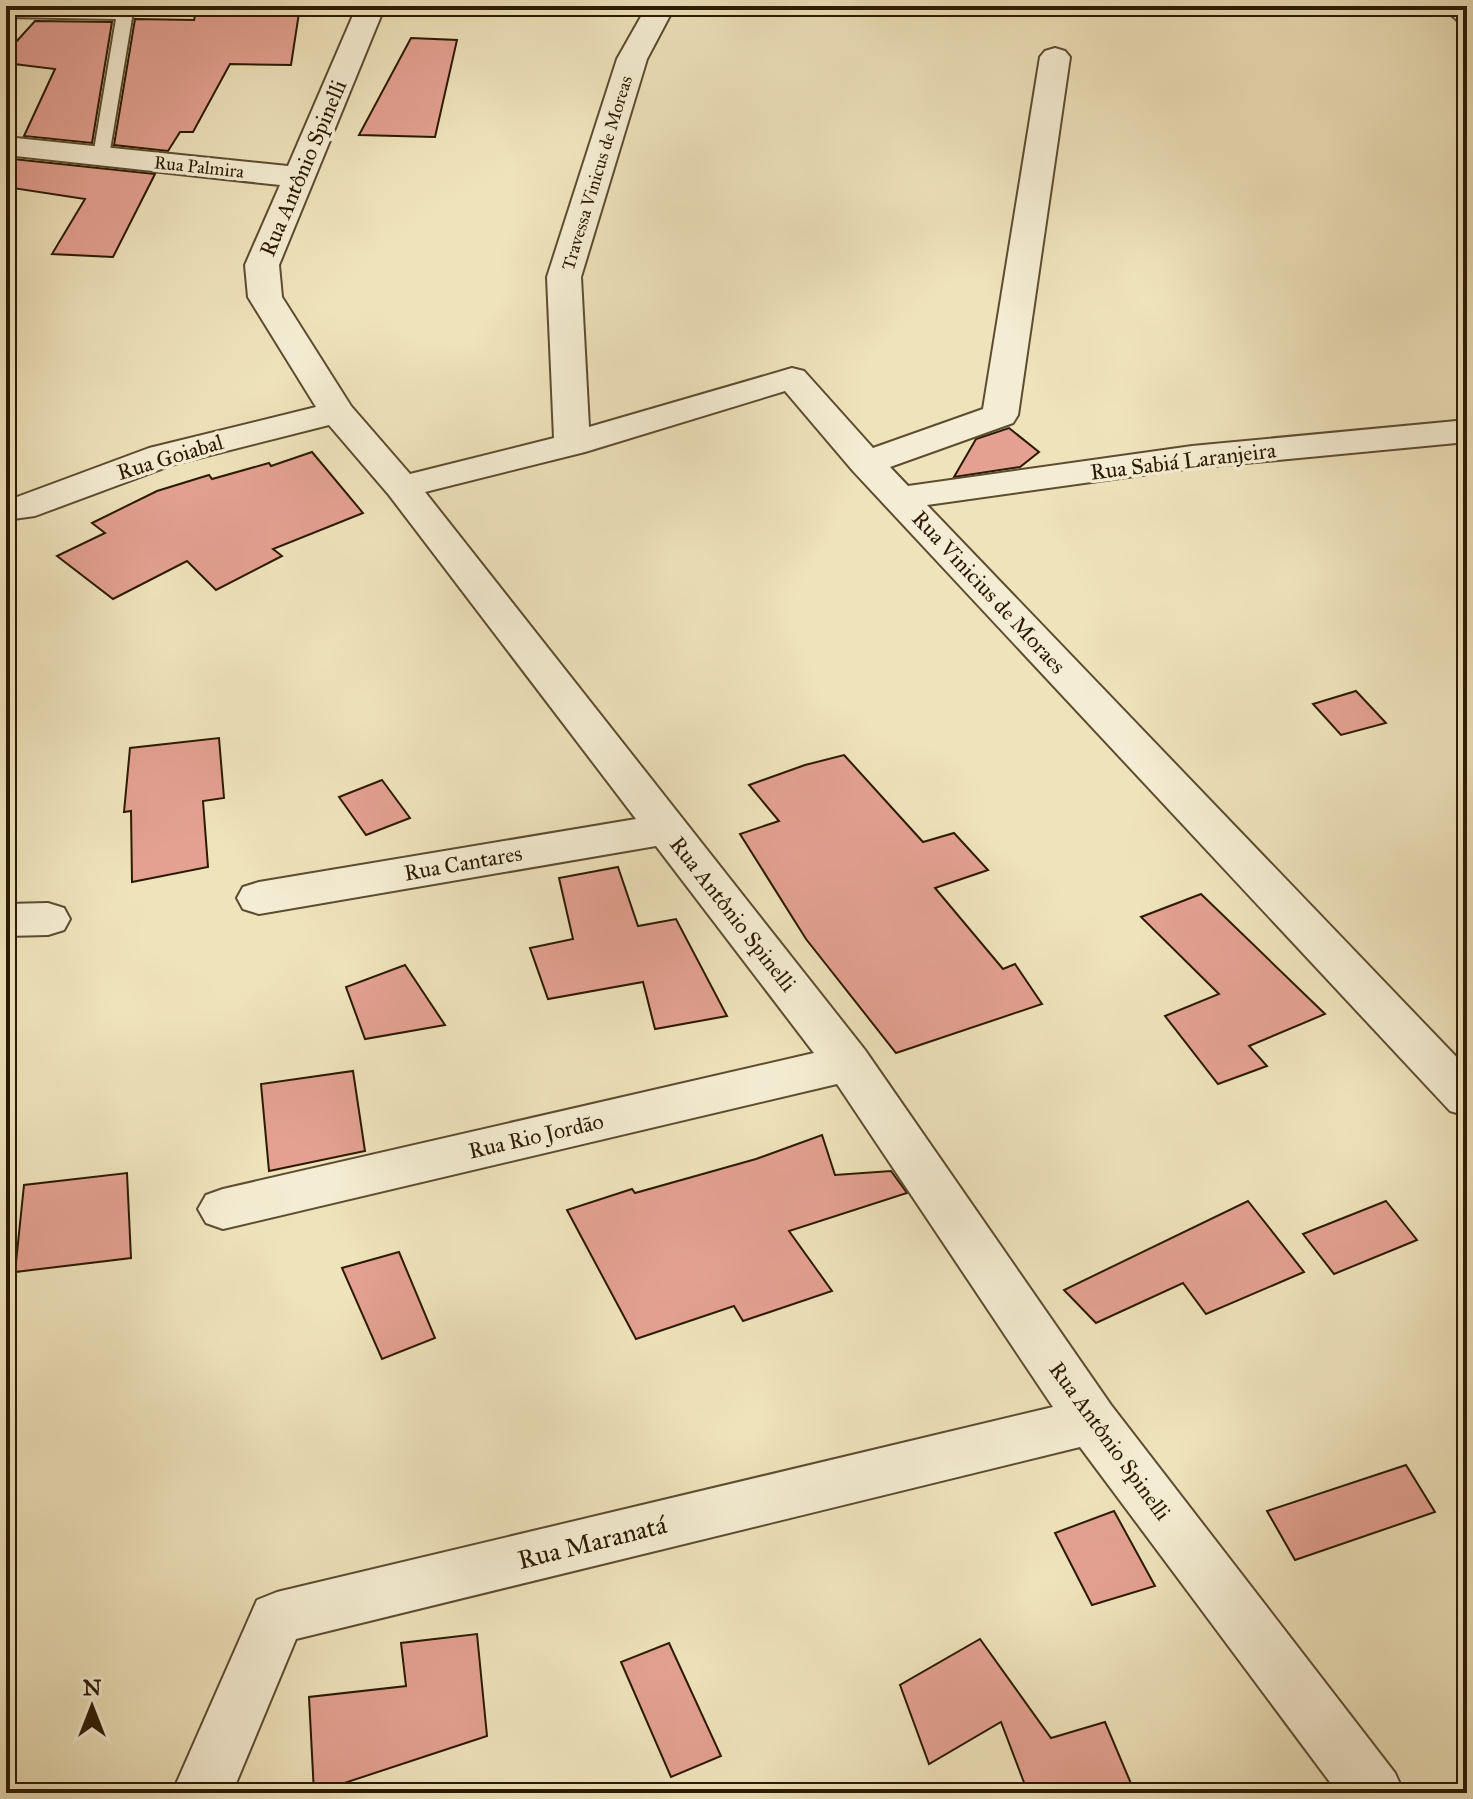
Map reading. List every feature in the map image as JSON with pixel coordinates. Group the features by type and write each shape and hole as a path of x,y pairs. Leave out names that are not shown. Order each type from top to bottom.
{"street":[{"name":"Rua Antônio Spinelli","path":"371,6 262,265 265,297 337,412 402,487 848,1063 1092,1421 1374,1793"},
{"name":"Travessa Vinicus de Moreas","path":"572,444 564,277 632,59 661,6"},
{"path":"1456,6 1467,14"},
{"path":"866,463 1000,415 1055,57"},
{"name":"Rua Palmira","path":"6,146 298,177"},
{"name":"Rua Vinicius de Moraes","path":"402,487 572,444 792,378 866,463 1466,1096"},
{"name":"Rua Goiabal","path":"6,509 22,508 162,456 337,412"},
{"name":"Rua Sabiá Laranjeira","path":"900,498 1192,457 1467,431"},
{"name":"Rua Cantares","path":"259,898 667,829"},
{"name":"Rua Rio Jordão","path":"223,1209 848,1063"},
{"name":"Rua Maranatá","path":"202,1793 277,1618 1092,1421"}],"lane":[{"path":"6,12 125,10 101,156"}],"building":[{"path":"196,12 299,13 291,65 230,64 193,132 180,132 168,151 114,145 135,19 194,20"},
{"path":"35,21 112,22 92,143 24,136 55,69 6,63 6,53"},
{"path":"411,38 457,40 435,137 359,135"},
{"path":"13,159 155,174 113,257 52,254 85,199 6,187 6,175"},
{"path":"1009,428 1039,452 1020,467 954,477 976,439"},
{"path":"312,452 363,513 273,549 282,556 216,590 187,561 113,599 57,556 105,533 92,523 157,491 209,475 212,479 269,463 271,466"},
{"path":"1356,691 1386,723 1341,735 1313,704"},
{"path":"219,738 224,798 203,801 208,867 132,882 131,811 124,812 130,748"},
{"path":"844,755 923,842 954,833 988,870 935,888 1003,969 1015,964 1042,1004 896,1053 806,939 740,834 779,821 749,785"},
{"path":"382,780 410,818 366,835 339,797"},
{"path":"618,867 638,926 676,919 727,1016 655,1029 643,982 548,999 530,948 573,939 559,878"},
{"path":"1201,894 1325,1014 1249,1046 1267,1066 1218,1084 1165,1016 1219,994 1141,917"},
{"path":"405,965 445,1025 365,1039 346,987"},
{"path":"353,1071 365,1151 269,1171 261,1084"},
{"path":"822,1135 835,1175 891,1171 907,1193 789,1231 832,1291 743,1321 734,1306 636,1339 567,1210 632,1189 635,1193 756,1159"},
{"path":"127,1173 131,1258 15,1272 24,1185"},
{"path":"1248,1201 1304,1272 1206,1314 1183,1283 1096,1323 1064,1290"},
{"path":"1386,1201 1417,1240 1334,1274 1303,1234"},
{"path":"399,1252 435,1338 382,1359 342,1268"},
{"path":"1406,1465 1435,1512 1295,1560 1267,1511"},
{"path":"1114,1511 1155,1586 1092,1605 1055,1533"},
{"path":"477,1634 487,1736 314,1793 309,1697 406,1686 401,1643"},
{"path":"980,1639 1051,1738 1105,1722 1135,1793 1028,1793 1001,1722 929,1764 900,1685"},
{"path":"669,1643 721,1756 671,1777 621,1662"}]}
